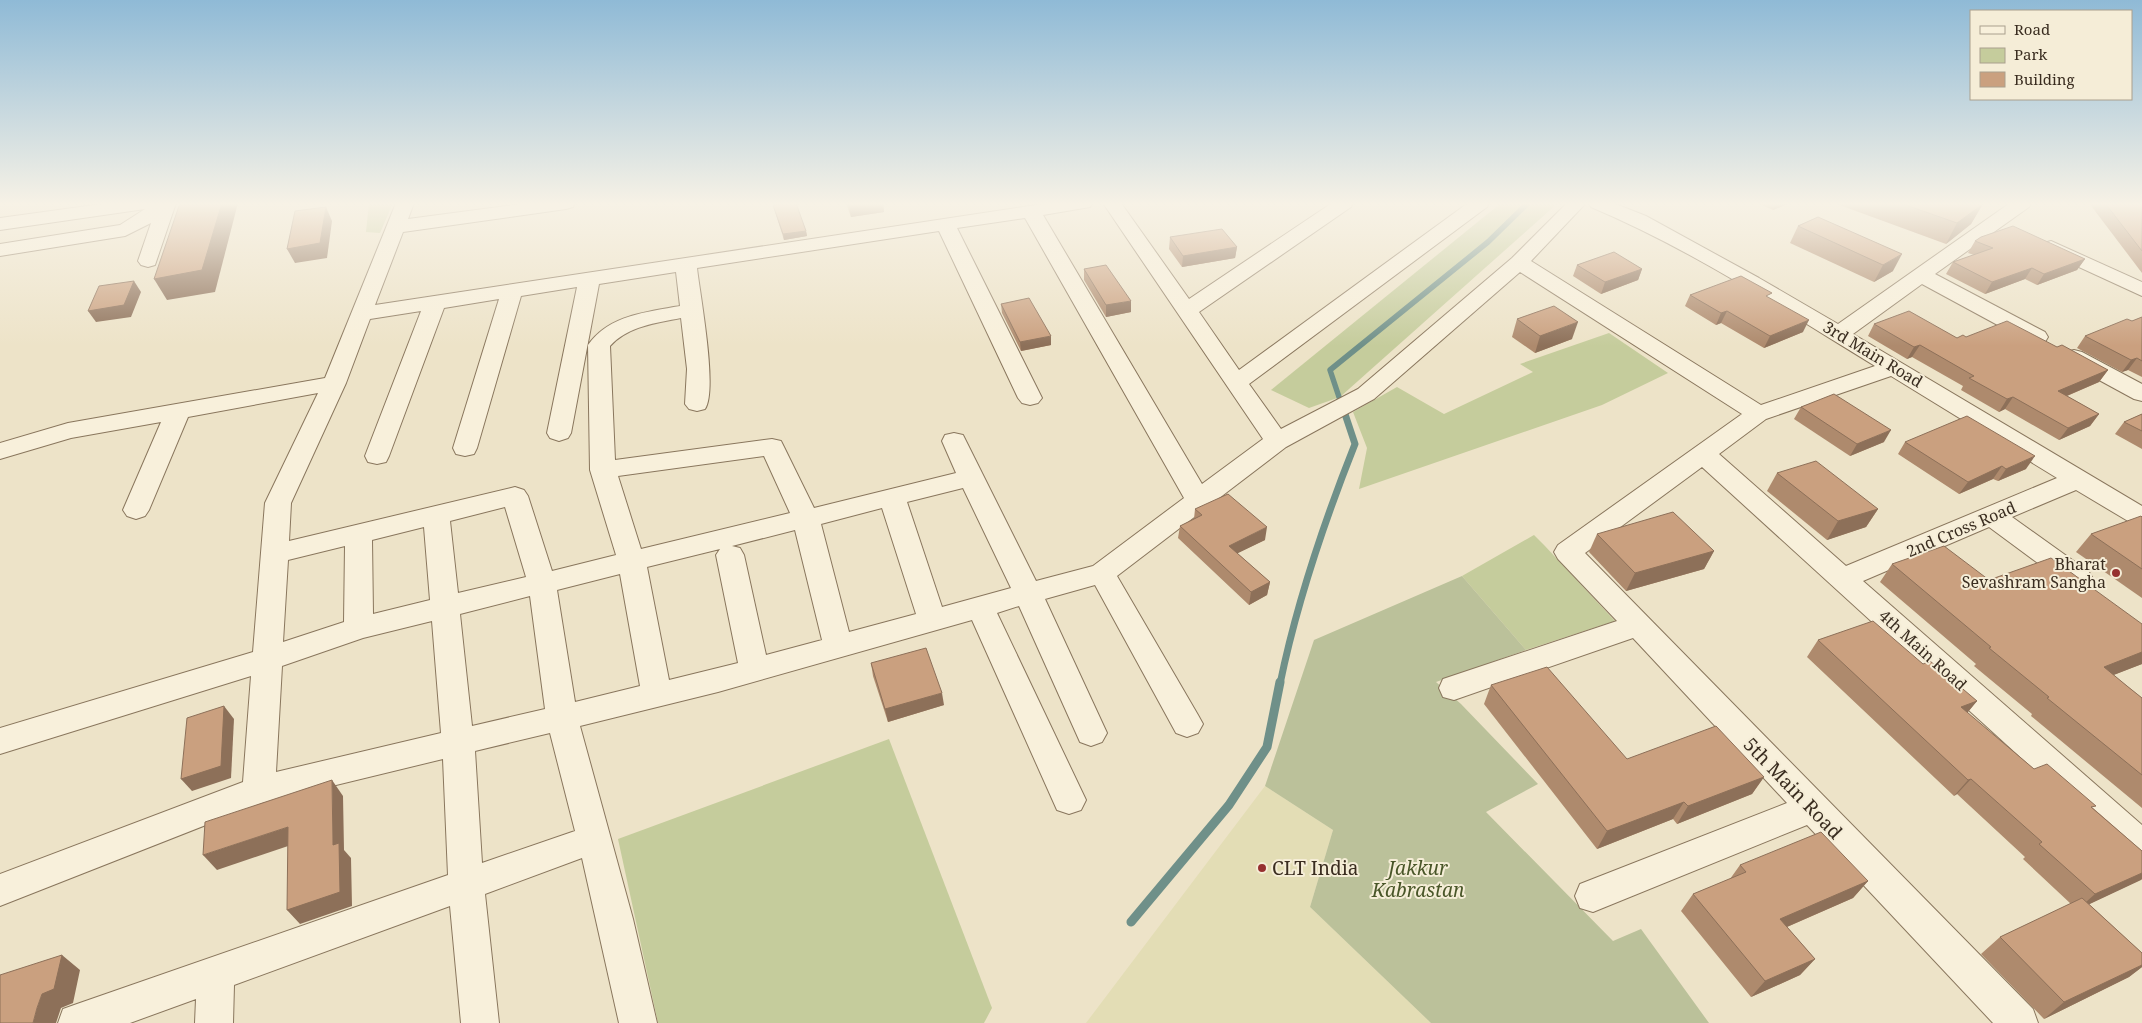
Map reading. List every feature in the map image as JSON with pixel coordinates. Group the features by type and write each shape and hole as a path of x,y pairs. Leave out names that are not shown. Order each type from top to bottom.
{"street":[{"path":"148,260 151,251"},
{"path":"259,790 266,660 278,503 334,383 385,251"},
{"path":"361,314 776,251"},
{"path":"958,251 1030,398"},
{"path":"1054,251 1198,501"},
{"path":"1145,251 1277,441"},
{"path":"1186,311 1273,251"},
{"path":"1236,383 1414,251"},
{"path":"0,890 259,790 657,695 838,647 1102,573 1277,441 1366,394 1529,251"},
{"name":"3rd Main Road","path":"1695,251 1840,334 2142,518"},
{"path":"1840,334 1921,275 1970,251"},
{"path":"2059,251 2142,290"},
{"path":"1518,262 1758,414"},
{"path":"686,265 698,368 697,404"},
{"path":"1921,275 2142,394"},
{"path":"559,433 589,280"},
{"path":"465,448 512,291"},
{"path":"376,456 435,303"},
{"path":"657,695 632,562 603,470 599,345 607,334 618,327 690,310"},
{"path":"1703,454 1758,414 1894,367"},
{"path":"0,451 68,431 334,383"},
{"path":"136,510 178,411"},
{"path":"954,441 1028,594 1092,733"},
{"path":"603,470 772,447 806,519 838,647"},
{"name":"5th Main Road","path":"1703,454 1568,552 2019,1023"},
{"name":"4th Main Road","path":"1703,454 2142,846"},
{"path":"0,741 266,660 359,628 971,478"},
{"name":"2nd Cross Road","path":"1842,578 2079,479"},
{"path":"274,554 515,496 542,584 562,717 594,839 638,1023"},
{"path":"892,498 933,620"},
{"path":"436,516 458,742 466,885 480,1023"},
{"path":"1992,516 2103,596"},
{"path":"358,534 359,628"},
{"path":"730,555 754,670"},
{"path":"1102,573 1187,724"},
{"path":"980,608 1069,800"},
{"path":"1454,688 1638,625"},
{"path":"1593,896 1812,808"},
{"path":"77,1023 594,839"},
{"path":"214,1023 216,974"}],"shaded area":[{"name":"CLT India","path":"1265,786 1333,830 1310,907 1431,1023 1086,1023"}],"green space":[{"path":"1442,251 1504,251 1340,397 1309,408 1271,390"},
{"path":"1609,333 1668,373 1602,405 1359,489 1367,448 1353,412 1397,387 1444,414 1533,372 1520,364"},
{"path":"1534,535 1615,621 1526,650 1462,576"},
{"name":"Jakkur Kabrastan","path":"1462,576 1526,650 1436,682 1461,704 1538,784 1486,812 1613,941 1641,929 1709,1023 1431,1023 1310,907 1333,830 1265,786 1314,640"},
{"path":"889,739 992,1008 984,1023 658,1023 618,839"}],"building":[{"path":"164,251 208,251 202,270 154,279"},
{"path":"1179,251 1215,251 1183,256"},
{"path":"1852,251 1895,251 1902,254 1883,265"},
{"path":"1985,251 2067,251 2085,259 2044,274 2032,268 1992,282 1953,262"},
{"path":"1614,252 1642,269 1605,282 1577,265"},
{"path":"1106,265 1131,301 1106,305 1084,269"},
{"path":"1741,276 1772,293 1766,296 1809,320 1770,336 1727,311 1721,313 1690,295"},
{"path":"134,281 124,305 88,311 99,286"},
{"path":"1029,298 1051,336 1020,342 1001,304"},
{"path":"1554,306 1578,322 1540,336 1517,319"},
{"path":"1909,311 1957,338 1963,335 1966,337 2007,321 2057,347 2062,345 2108,370 2058,391 2099,414 2068,428 2013,397 2007,399 1969,378 1974,376 1920,345 1914,347 1874,324"},
{"path":"2142,317 2142,361 2137,358 2131,360 2085,336 2127,319 2132,321"},
{"path":"1834,394 1891,430 1857,444 1801,407"},
{"path":"2142,414 2142,431 2124,422"},
{"path":"1967,416 2035,456 2006,469 2002,466 1968,482 1905,442"},
{"path":"1816,461 1878,509 1838,521 1777,473"},
{"path":"1228,494 1267,527 1229,546 1270,582 1251,592 1180,526 1202,515 1195,509"},
{"path":"1673,512 1714,551 1635,573 1597,534"},
{"path":"2141,516 2142,569 2091,534"},
{"path":"1944,546 1989,580 2051,558 2142,624 2142,652 2104,667 2142,698 2142,775 2047,698 2049,697 1892,564"},
{"path":"1873,621 1923,664 1930,661 1977,701 1961,707 2034,769 2047,764 2096,806 2091,807 2142,851 2142,873 2095,894 2039,844 2042,842 1971,779 1968,780 1818,640"},
{"path":"926,648 942,693 885,709 871,663"},
{"path":"1547,667 1627,759 1716,726 1764,777 1688,806 1684,802 1607,831 1491,685"},
{"path":"224,706 221,766 181,779 187,718"},
{"path":"332,780 333,845 339,843 340,892 287,910 288,827 203,855 205,822"},
{"path":"1821,832 1868,881 1780,919 1815,959 1765,981 1693,894 1746,872 1740,865"},
{"path":"2082,898 2142,953 2142,965 2064,1002 2000,937"},
{"path":"62,955 54,989 42,994 33,1023 0,1023 0,975"}],"waterway":[{"path":"1345,415 1330,370 1477,251"},
{"path":"1280,684 1312,562 1355,444 1345,414"},
{"path":"1131,922 1229,805 1267,747 1280,682"}],"place":[{"name":"Bharat Sevashram Sangha","path":"2116,573"},
{"name":"CLT India","path":"1262,868"}]}
